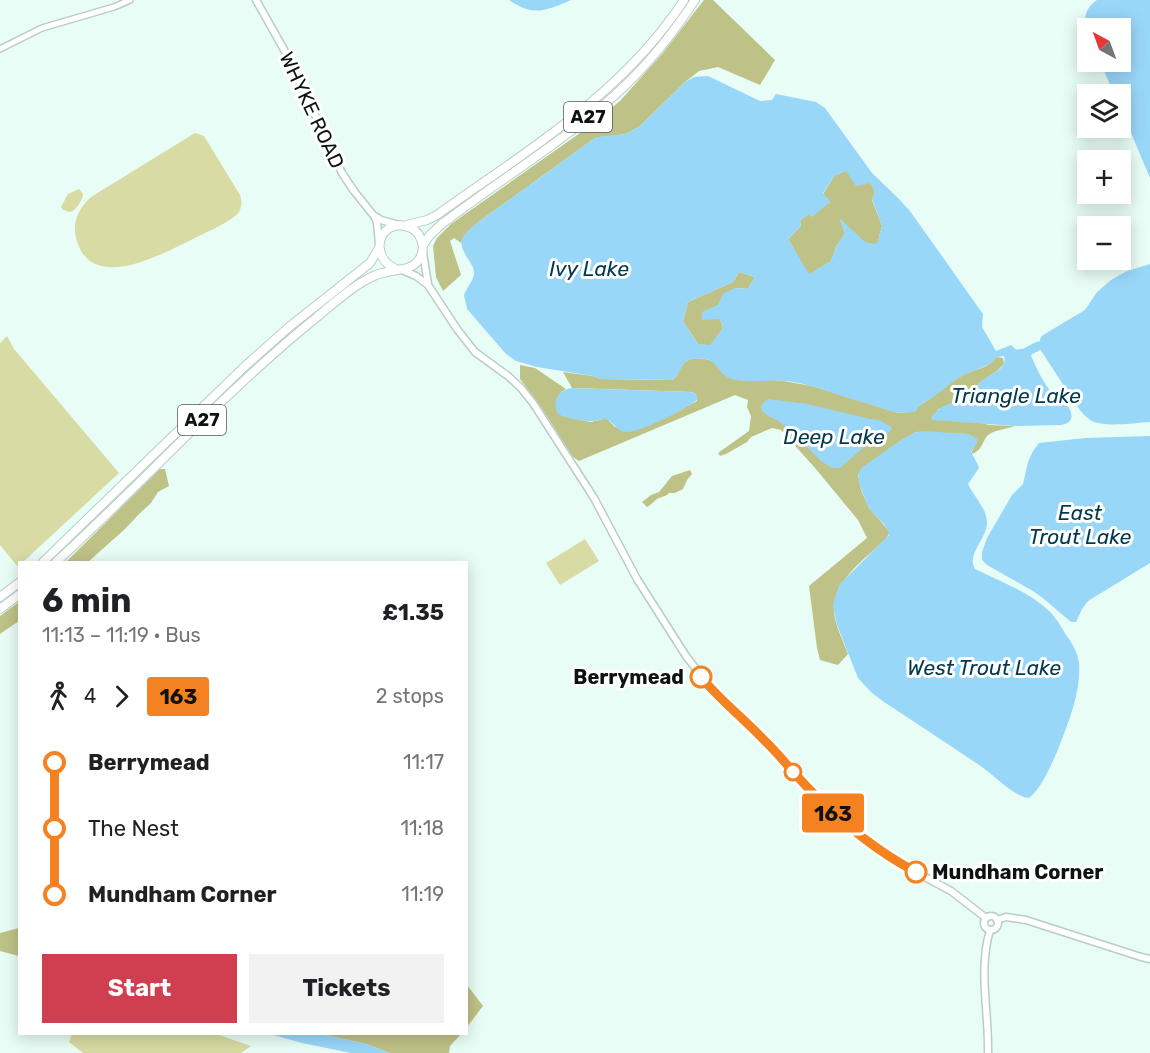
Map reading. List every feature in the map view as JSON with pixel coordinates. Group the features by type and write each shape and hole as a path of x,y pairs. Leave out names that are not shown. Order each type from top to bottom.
{"highway":[{"name":"A27","path":"403,226 427,220 437,214 566,123 606,90 641,55 684,0"},
{"name":"A27","path":"423,249 430,235 443,223 573,129 616,94 673,32 694,0"},
{"path":"394,226 403,226 418,232 423,249 415,265 399,269 384,262 379,246 384,233 394,226"},
{"name":"A27","path":"44,561 244,367 289,327 370,263 379,246"},
{"name":"A27","path":"57,561 227,395 275,352 357,286 375,275 399,269"},
{"path":"0,597 18,584"},
{"path":"0,609 18,596"}],"main road":[{"name":"WHYKE ROAD","path":"256,0 287,55 342,173 374,216 377,222 379,246"},
{"path":"374,216 403,226"},
{"path":"423,249 428,285"},
{"path":"399,269 416,276 428,285 475,352 508,376 533,403 594,498 637,579 694,668 717,696 764,740 811,791 853,831 899,863 951,891 986,918"},
{"path":"986,918 992,916 998,920"},
{"path":"998,920 1006,917 1026,920 1150,958"},
{"path":"986,918 984,924 990,930"},
{"path":"990,930 996,928 998,920"},
{"path":"988,1053 983,961 990,930"}],"street":[{"path":"0,49 42,28 114,7 130,0"}],"green space":[{"path":"704,0 713,0 775,60 760,85 718,67 699,71 640,126 626,134 595,138 477,223 465,235 461,243 454,238 450,241 461,275 443,291 436,277 433,246 437,238 451,224 580,133 620,101 662,54"},
{"path":"195,133 204,136 240,195 241,208 236,216 178,247 127,266 110,267 96,264 84,255 76,238 75,226 80,211 87,201"},
{"path":"846,171 871,183 875,192 872,200 882,226 877,245 865,243 840,219 845,233 831,261 809,275 788,239 801,226 800,221 830,202 823,194 835,175"},
{"path":"79,189 83,194 79,204 70,212 63,210 61,207 68,194"},
{"path":"739,272 755,277 748,289 735,288 720,319 723,328 710,346 698,344 683,321 688,302 733,282"},
{"path":"7,336 14,349 119,473 24,561 18,561 18,567 0,545 0,343"},
{"path":"996,357 1003,358 1004,364 997,371 979,383 975,390 937,410 989,425 1015,426 990,434 979,449 971,454 975,446 968,434 916,432 862,468 858,475 861,490 869,508 890,532 886,539 852,570 835,599 834,615 848,654 838,665 820,660 809,586 867,538 858,520 781,430 772,428 751,437 747,442 720,456 718,453 749,431 751,416 747,407 748,400 735,395 579,461 573,457 520,379 520,365 535,368 566,389 561,392 562,416 591,422 607,419 615,427 634,430 654,423 697,401 696,394 692,392 572,388 563,372 601,379 672,380 687,361 702,359 774,380 812,386 898,413 914,409 956,379 985,367"},
{"path":"160,469 165,469 169,486 158,492 151,503 125,529 89,561 67,561"},
{"path":"690,470 692,474 683,489 669,493 647,507 642,502 659,492 672,476"},
{"path":"585,539 599,561 560,585 546,563"},
{"path":"18,603 18,622 0,634 0,616"},
{"path":"18,928 18,956 0,951 0,933"},
{"path":"468,986 483,1006 468,1026"},
{"path":"72,1035 219,1035 251,1046 241,1053 83,1053 69,1042"},
{"path":"326,1035 460,1035 450,1046 449,1053 389,1053 366,1044"}],"water":[{"path":"509,0 571,0 547,9 533,10"},
{"path":"1097,0 1150,0 1150,178 1131,133 1131,84 1110,84 1104,72 1131,72 1131,18 1086,18 1090,6"},
{"name":"Ivy Lake","path":"708,76 760,101 772,100 776,94 816,102 825,108 872,173 910,211 983,314 982,327 996,351 1011,345 1019,352 1029,351 1047,387 1069,408 1071,418 1069,422 1061,425 1015,426 932,420 931,418 940,409 970,394 980,382 1001,368 1004,356 997,357 985,366 957,379 923,403 915,412 898,413 803,384 732,379 722,373 713,362 702,359 686,362 672,380 601,379 537,367 516,361 506,354 467,309 464,295 474,273 462,247 464,236 477,223 595,138 626,134 640,126 685,82 694,77","holes":["846,171 856,186 871,183 875,192 872,199 882,226 877,244 865,242 839,218 845,233 831,261 809,274 788,239 801,226 800,221 808,214 812,217 830,202 823,193 835,175","739,272 755,277 748,289 735,288 724,293 718,305 702,312 702,320 720,319 723,328 710,345 698,344 683,321 688,302 733,282"]},
{"path":"1150,264 1150,422 1103,424 1089,419 1079,409 1038,346 1043,335 1085,310 1097,292 1111,280 1131,270"},
{"path":"572,388 692,392 698,399 664,419 627,432 603,419 586,421 558,414 556,401 558,397 563,391"},
{"name":"Deep Lake","path":"768,399 807,404 879,420 892,429 880,442 872,440 840,468 832,468 821,461 789,429 762,411 761,407"},
{"name":"West Trout Lake","path":"921,431 968,434 977,439 971,452 979,468 968,484 983,507 987,523 973,558 975,569 1022,592 1047,609 1060,625 1077,656 1078,683 1069,721 1048,771 1039,787 1029,798 1011,790 982,767 872,693 858,678 837,625 833,607 840,584 889,535 885,525 867,505 859,481 860,471 899,441"},
{"name":"East Trout Lake","path":"1150,436 1150,563 1088,601 1076,622 1071,622 1033,591 982,560 987,538 1012,495 1023,484 1028,462 1039,443 1085,438"},
{"path":"274,1035 326,1035 366,1044 389,1053 351,1053"}],"waterway":[{"path":"1018,354 1038,346"}],"bus line":[{"name":"163","path":"701,677 838,818 869,843 916,872"}],"place":[{"name":"Berrymead","path":"701,677"},
{"name":"Mundham Corner","path":"916,872"}],"water label":[{"name":"Triangle Lake","path":"1016,396"}]}
